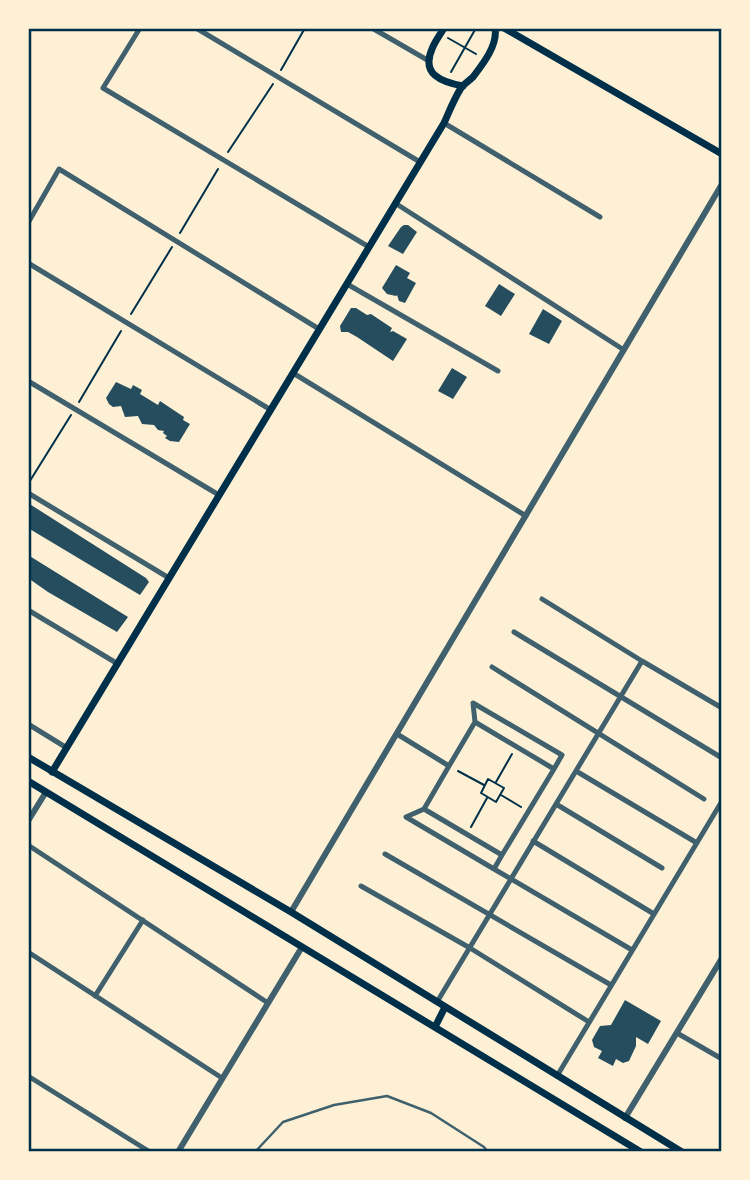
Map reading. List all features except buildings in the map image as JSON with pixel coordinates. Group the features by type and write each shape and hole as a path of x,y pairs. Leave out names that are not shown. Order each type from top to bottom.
{"main road":[{"path":"52,772 347,284 463,86 485,60 493,44 495,28"},
{"path":"504,28 722,154"},
{"path":"442,31 432,49 429,67 434,75 445,82 463,86"},
{"path":"28,757 291,912 682,1152"},
{"path":"28,781 641,1152"},
{"path":"435,1027 445,1007"}],"street":[{"path":"140,28 103,88 369,247"},
{"path":"196,28 420,162"},
{"path":"372,28 429,61"},
{"path":"443,123 600,217"},
{"path":"28,223 59,169 319,329"},
{"path":"291,912 722,184"},
{"path":"395,203 624,350"},
{"path":"28,263 271,410"},
{"path":"347,284 498,371"},
{"path":"293,373 526,516"},
{"path":"28,381 219,495"},
{"path":"28,493 169,578"},
{"path":"542,598 722,708"},
{"path":"28,610 118,664"},
{"path":"514,632 722,758"},
{"path":"437,1002 642,661"},
{"path":"492,667 704,799"},
{"path":"494,869 562,755 473,703 475,722 424,809 406,817 494,869 632,950"},
{"path":"475,722 554,769"},
{"path":"28,724 67,748"},
{"path":"397,734 449,766"},
{"path":"576,771 697,842"},
{"path":"28,821 46,792"},
{"path":"557,1076 722,801"},
{"path":"556,804 662,868"},
{"path":"424,809 502,855"},
{"path":"533,841 654,914"},
{"path":"28,845 268,1003"},
{"path":"385,854 611,985"},
{"path":"361,886 470,947 589,1023"},
{"path":"95,996 142,920"},
{"path":"178,1152 302,947"},
{"path":"28,952 222,1079"},
{"path":"625,1118 722,958"},
{"path":"677,1033 722,1059"},
{"path":"28,1076 150,1152"}],"lane":[{"path":"255,1152 283,1122 334,1105 387,1096 430,1113 488,1152"}],"path":[{"path":"28,484 305,28"},
{"path":"445,82 476,28"},
{"path":"442,31 485,60"},
{"path":"495,783 516,746"},
{"path":"449,766 485,786"},
{"path":"488,779 495,783 504,788 496,802 481,793 488,779"},
{"path":"500,795 528,811"},
{"path":"467,834 488,797"}]}
